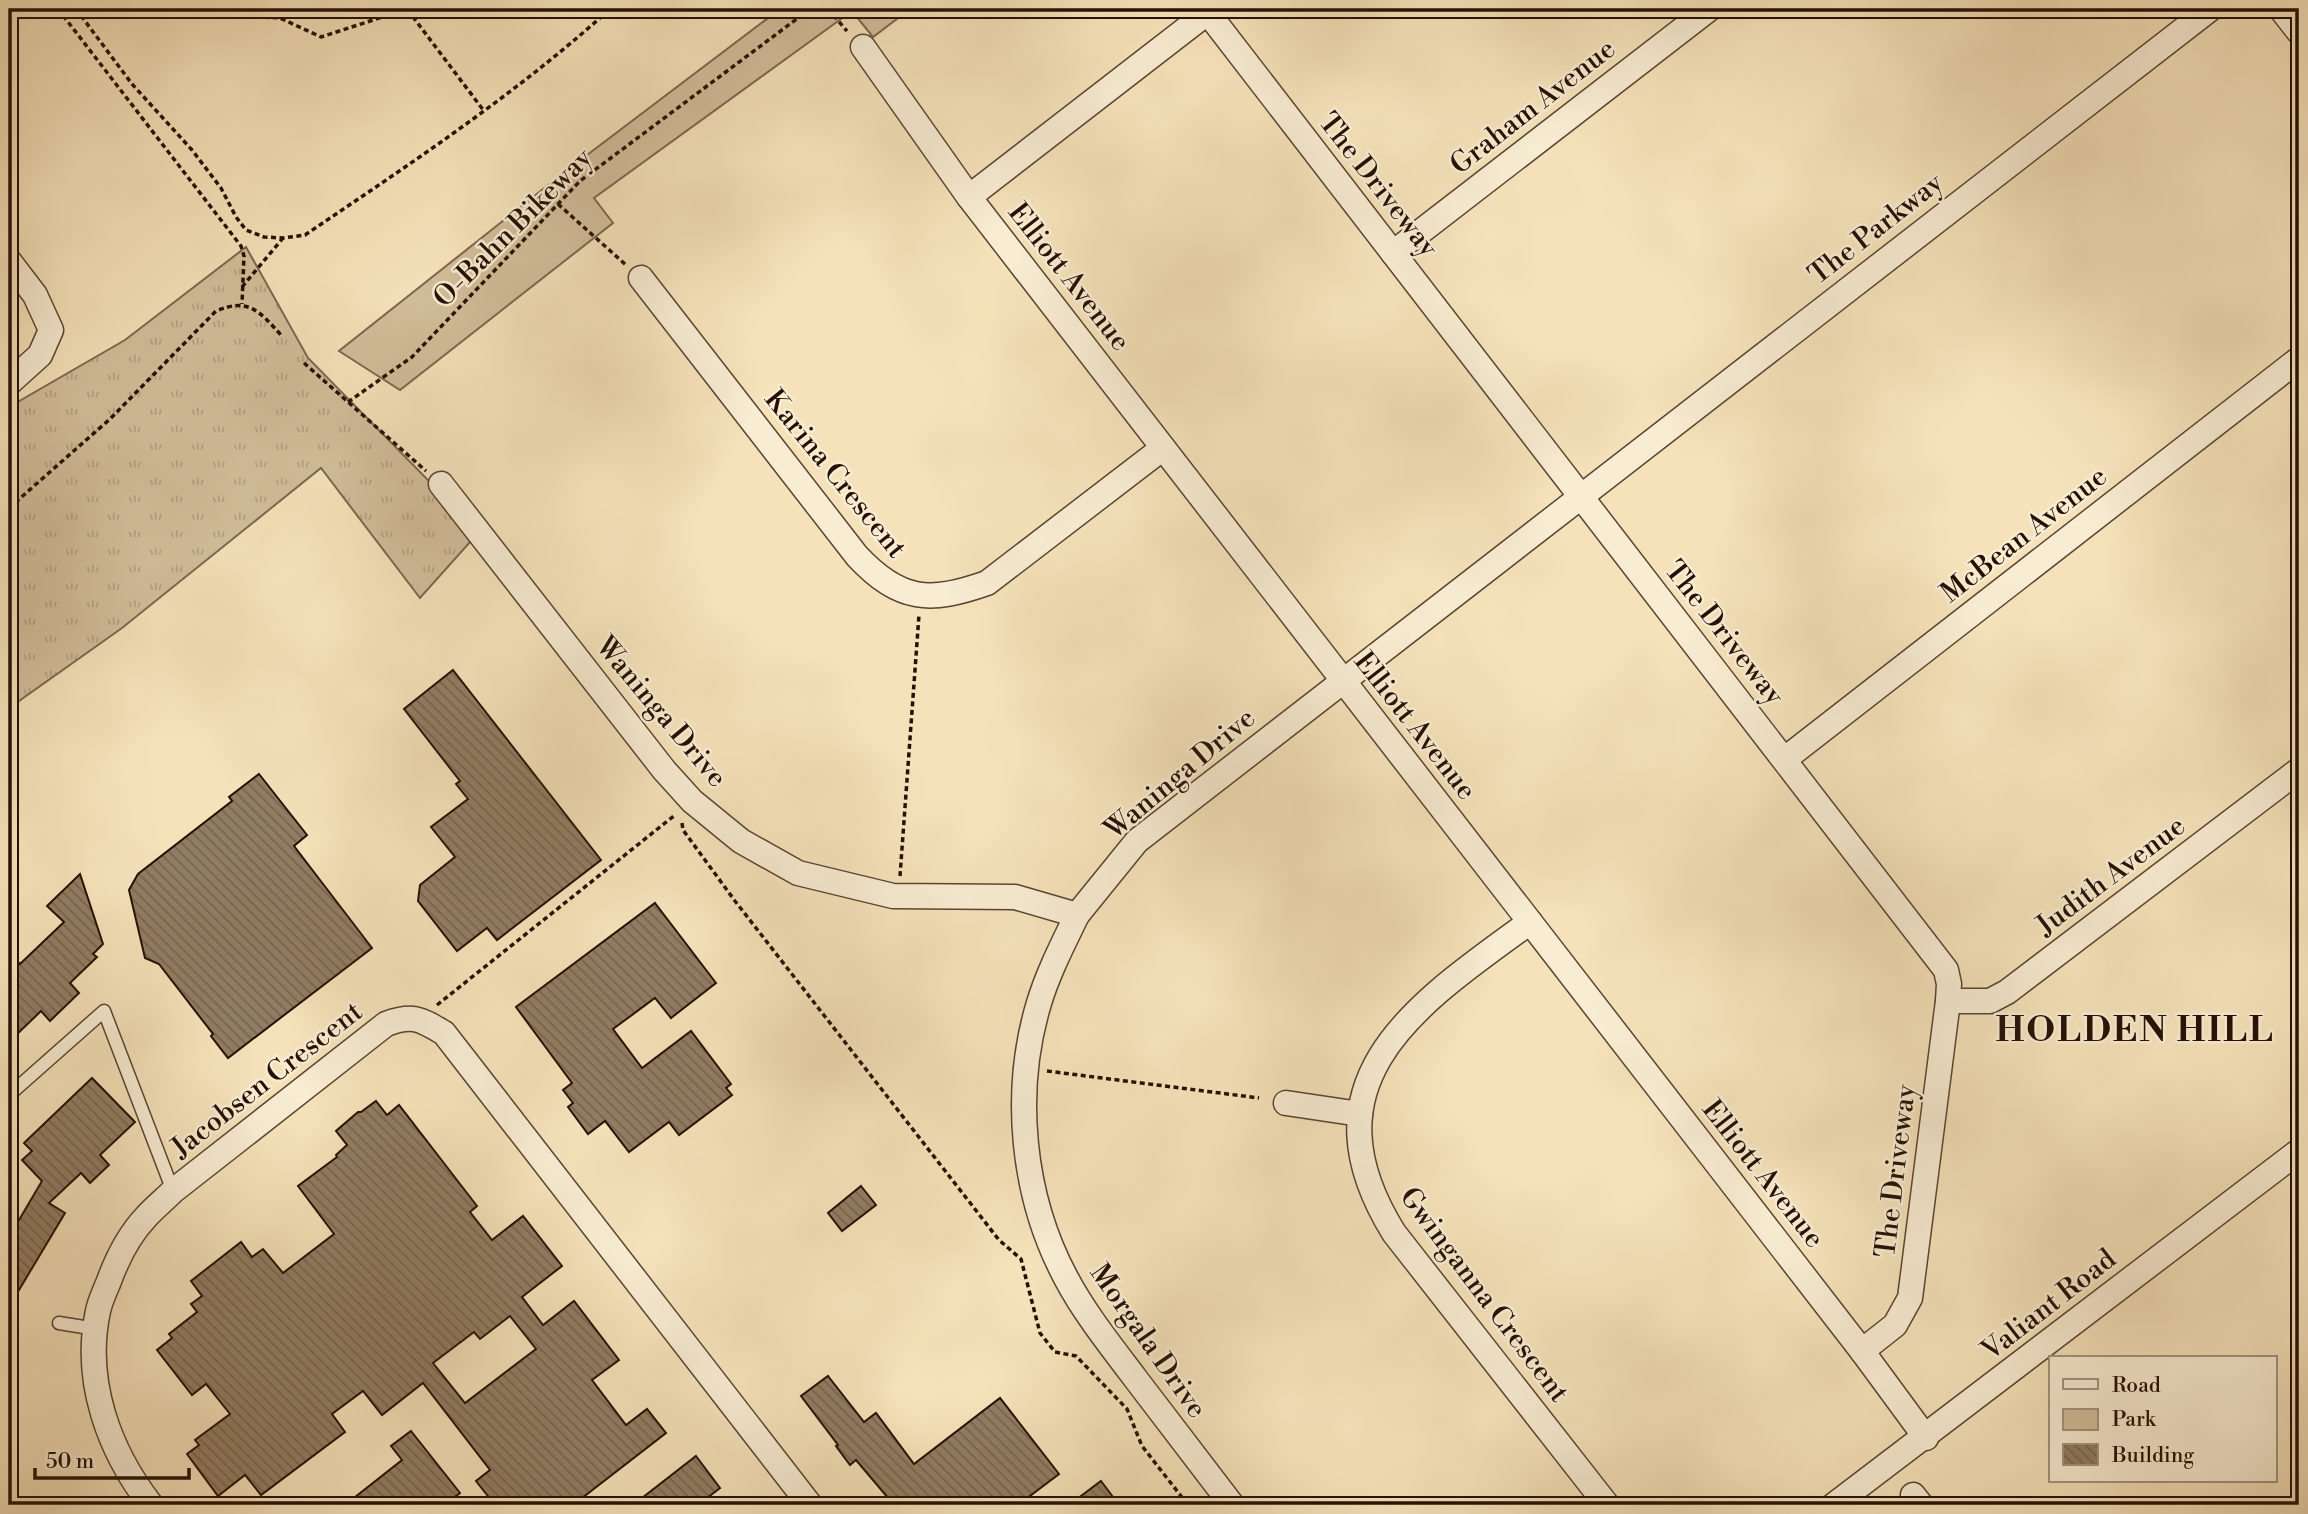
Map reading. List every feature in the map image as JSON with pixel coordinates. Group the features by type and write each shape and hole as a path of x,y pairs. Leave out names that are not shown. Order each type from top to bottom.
{"street":[{"name":"Graham Avenue","path":"1393,253 1709,9"},
{"name":"The Parkway","path":"1579,497 2210,9"},
{"path":"2281,9 2299,32"},
{"name":"The Driveway","path":"1210,11 1579,497 1785,759 1946,970 1950,984 1910,1298 1895,1325 1862,1351"},
{"path":"969,197 1210,11"},
{"name":"Elliott Avenue","path":"863,47 969,197 1862,1351 1926,1438"},
{"path":"9,261 35,295 51,330 40,355 9,383"},
{"name":"Karina Crescent","path":"641,278 858,556 875,575 892,587 921,595 938,596 964,592 987,583 1163,448"},
{"name":"McBean Avenue","path":"1785,759 2299,359"},
{"name":"Waninga Drive","path":"441,484 664,770 687,806 741,841 799,873 898,896 1015,897 1077,915 1137,841 1579,497"},
{"name":"Judith Avenue","path":"1948,1001 1990,1000 2007,992 2299,770"},
{"name":"Morgala Drive","path":"1077,915 1039,1003 1030,1039 1026,1080 1026,1145 1039,1209 1049,1242 1084,1310 1233,1505"},
{"name":"Gwinganna Crescent","path":"1530,922 1424,1002 1382,1055 1370,1076 1360,1114 1365,1173 1381,1212 1394,1233 1607,1505"},
{"name":"Jacobsen Crescent","path":"151,1505 128,1473 107,1429 98,1397 94,1366 98,1310 114,1267 125,1247 145,1217 173,1191 386,1024 405,1017 419,1019"},
{"path":"419,1019 444,1033 461,1054 810,1505"},
{"path":"1286,1103 1360,1114"},
{"name":"Valiant Road","path":"1834,1505 1926,1438 2299,1151"}],"lane":[{"path":"9,1095 104,1011 173,1191"},
{"path":"59,1322 96,1329"}],"path":[{"path":"58,9 242,246 242,304"},
{"path":"76,9 132,84 192,150 221,188 246,230 264,237 283,238 305,235 484,111 572,44 610,9"},
{"path":"232,9 243,16 279,18 321,37 407,9 484,111"},
{"name":"O-Bahn Bikeway","path":"348,402 412,357 580,181 810,9"},
{"path":"828,9 863,47"},
{"path":"558,204 641,278"},
{"path":"242,287 283,238"},
{"path":"9,508 110,419 216,311 229,305 242,304 263,315 281,335"},
{"path":"304,363 441,484"},
{"path":"898,896 921,595"},
{"path":"419,1019 687,806"},
{"path":"687,806 683,830 735,901 999,1240 1021,1259 1040,1333 1055,1352 1076,1356 1127,1409 1142,1447 1188,1505"},
{"path":"1045,1070 1259,1098"}],"green space":[{"path":"780,9 910,9 873,37 852,11 594,198 613,223 400,390 339,351 562,174"},
{"path":"246,247 308,358 479,532 420,598 321,468 122,628 9,708 9,407 125,340"}],"building":[{"path":"453,670 601,860 497,940 487,928 457,951 418,901 420,885 455,857 431,827 468,799 456,784 460,781 404,709"},
{"path":"259,774 307,835 294,846 372,948 228,1058 211,1036 213,1034 159,964 145,958 129,890 138,874 232,801 229,797"},
{"path":"80,874 103,944 93,954 97,957 70,983 79,993 50,1021 41,1011 9,1042 9,952 20,964 64,922 47,906"},
{"path":"655,903 716,983 671,1018 655,998 613,1029 642,1068 691,1031 731,1084 726,1088 732,1095 679,1135 669,1122 629,1152 605,1121 588,1134 568,1107 573,1103 563,1090 572,1083 516,1007"},
{"path":"92,1078 135,1122 100,1155 109,1165 90,1183 81,1173 49,1203 65,1213 13,1300 9,1299 9,1237 42,1181 22,1160 32,1151 24,1143"},
{"path":"376,1101 387,1115 399,1105 477,1206 470,1212 492,1240 523,1216 562,1266 522,1297 543,1325 574,1301 619,1360 592,1380 626,1425 647,1409 666,1433 573,1505 495,1505 476,1481 490,1470 423,1383 382,1415 363,1391 332,1414 345,1432 261,1495 245,1475 218,1496 187,1454 199,1445 195,1440 230,1414 206,1384 192,1395 157,1350 172,1338 169,1334 197,1312 191,1304 202,1296 191,1281 241,1242 252,1257 263,1249 283,1273 334,1234 298,1186 337,1157 347,1145 336,1131","holes":["510,1316 536,1349 465,1403 433,1363 474,1332 480,1339"]},
{"path":"861,1186 876,1205 842,1231 828,1213"},
{"path":"828,1376 864,1422 876,1413 914,1464 1000,1398 1059,1474 1018,1505 894,1505 856,1460 850,1465 801,1396"},
{"path":"411,1431 460,1493 444,1505 345,1505 402,1460 391,1446"},
{"path":"696,1456 720,1488 698,1505 633,1505"},
{"path":"1101,1481 1119,1505 1069,1505"}],"district":[{"name":"HOLDEN HILL","path":"2135,1030"}]}
